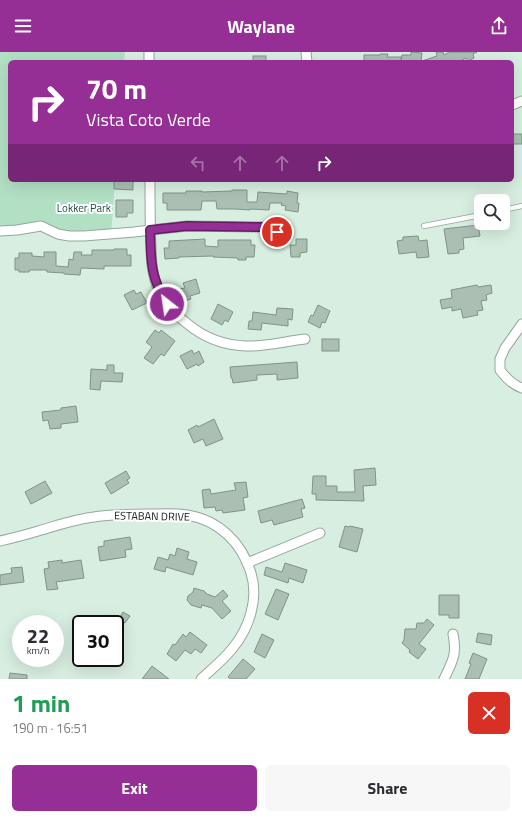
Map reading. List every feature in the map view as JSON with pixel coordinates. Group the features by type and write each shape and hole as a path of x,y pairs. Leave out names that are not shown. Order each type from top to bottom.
{"street":[{"path":"150,182 152,268 157,286 173,311 194,329 224,343 254,346 306,339"},
{"path":"0,231 41,226 52,232 63,235 84,236 187,226 261,227 277,232"},
{"path":"522,324 505,348 500,359 500,370 509,380 522,388"},
{"name":"ESTABAN DRIVE","path":"0,541 59,524 93,517 121,514 179,514 199,518 217,526 230,536 247,562 254,589 253,604 244,631 233,648 202,679"},
{"path":"247,562 320,533"},
{"path":"444,679 452,664 454,655 454,642 452,634"}],"lane":[{"path":"510,209 522,206"},
{"path":"424,226 474,216"}],"green space":[{"name":"Lokker Park","path":"0,52 125,52 124,60 8,60 8,182 115,182 111,235 84,236 41,226 0,231"}],"building":[{"path":"411,52 422,53 421,60 401,60 402,55 411,55"},
{"path":"436,52 443,52 444,55 449,52 477,52 473,54 474,58 470,60 466,58 462,60 425,60 437,56"},
{"path":"388,54 387,57 401,57 401,60 364,60 364,55"},
{"path":"253,56 266,56 266,60 253,60"},
{"path":"514,134 522,134 522,144 514,144"},
{"path":"114,182 133,182 133,190 114,189"},
{"path":"247,190 247,202 257,202 258,192 287,194 287,191 298,193 298,212 285,210 286,206 281,205 282,203 270,203 269,210 250,210 217,209 216,201 202,201 201,210 167,210 167,203 163,203 163,193"},
{"path":"116,200 133,200 133,213 127,213 127,217 116,217"},
{"path":"474,225 474,230 479,230 480,236 463,238 464,249 459,250 459,253 448,254 444,229"},
{"path":"418,236 419,241 427,240 429,257 417,258 416,252 399,254 397,241 403,240 403,237"},
{"path":"205,239 205,246 218,247 218,240 251,240 251,245 255,245 254,257 246,257 246,260 213,256 165,259 164,248 169,248 169,241"},
{"path":"296,239 307,239 307,252 300,253 300,257 291,257 290,245 296,245"},
{"path":"127,249 127,255 131,255 131,266 104,266 104,269 81,268 80,275 47,272 47,270 30,270 29,272 19,272 19,270 15,270 15,258 19,258 19,253 32,253 32,256 44,257 44,252 56,252 56,266 68,267 69,259 73,260 74,252 82,252 81,255 92,255 92,250"},
{"path":"196,279 200,293 190,296 191,299 184,301 180,289 185,288 183,283"},
{"path":"477,285 478,287 491,285 492,293 486,295 487,300 481,301 483,310 477,311 478,315 463,318 461,309 452,311 452,307 442,309 440,300 452,298 451,290"},
{"path":"134,290 136,294 141,292 147,303 132,310 124,295"},
{"path":"218,304 233,312 228,322 225,320 222,325 211,319"},
{"path":"318,305 330,311 325,323 322,322 320,328 308,322 311,315 313,316"},
{"path":"277,308 293,309 292,320 288,319 288,326 262,323 261,330 248,329 249,321 252,321 253,312 276,315"},
{"path":"155,330 159,333 161,330 175,341 164,356 161,354 153,364 144,358 152,347 146,342"},
{"path":"322,339 339,339 339,351 322,351"},
{"path":"192,350 194,354 199,351 204,362 198,366 197,364 187,369 180,356"},
{"path":"297,362 298,378 277,380 277,374 257,375 257,380 233,383 231,378 230,367"},
{"path":"107,365 114,365 114,373 123,373 122,382 101,381 100,390 90,389 91,369 107,370"},
{"path":"76,406 78,422 61,424 61,428 50,429 48,420 43,421 42,412 61,410 61,408"},
{"path":"214,419 223,439 206,446 203,439 194,443 188,430"},
{"path":"375,468 376,485 363,486 364,501 316,500 316,494 312,494 313,476 326,476 326,486 337,486 337,492 355,492 354,470"},
{"path":"126,471 130,478 127,480 129,483 111,494 105,483"},
{"path":"45,481 52,493 31,504 25,492"},
{"path":"246,482 248,497 243,498 245,510 223,513 222,510 216,511 215,507 204,508 202,490 210,489 211,494 236,490 234,483"},
{"path":"302,499 305,508 301,509 303,517 274,525 272,520 261,523 258,511"},
{"path":"345,526 363,529 357,552 339,547"},
{"path":"130,537 132,549 125,550 126,557 100,561 98,547 104,546 104,541"},
{"path":"177,548 189,552 187,559 197,562 193,575 166,567 165,572 154,569 158,557 168,560 170,554 175,556"},
{"path":"62,560 62,563 81,560 84,578 56,582 58,589 47,590 44,569 49,568 48,562"},
{"path":"285,563 307,570 303,583 289,578 288,583 264,575 266,567 282,572"},
{"path":"22,567 24,582 0,585 0,575 12,573 11,568"},
{"path":"194,588 215,597 223,590 228,596 222,601 231,611 222,619 212,608 202,605 201,608 191,605 187,600"},
{"path":"276,589 289,594 278,620 265,614"},
{"path":"439,595 459,595 459,618 449,618 449,615 439,615"},
{"path":"123,612 130,616 125,623 124,615 121,615"},
{"path":"427,619 434,625 419,644 426,649 418,659 409,652 410,650 402,643 404,640 405,629 416,629 417,623 424,623"},
{"path":"190,632 207,645 201,653 195,649 191,654 185,650 176,661 167,654 173,644 175,645 183,634 186,637"},
{"path":"478,633 492,635 491,645 476,642"},
{"path":"262,634 274,640 265,658 254,652"},
{"path":"473,653 487,659 479,679 465,679 471,664 469,663"},
{"path":"243,659 255,669 246,679 231,679 228,677"},
{"path":"152,666 169,679 142,679"},
{"path":"10,673 27,675 27,679 9,679"}],"route":[{"path":"167,304 157,286 154,277 152,268 150,230 179,226 261,227 277,232"}]}
